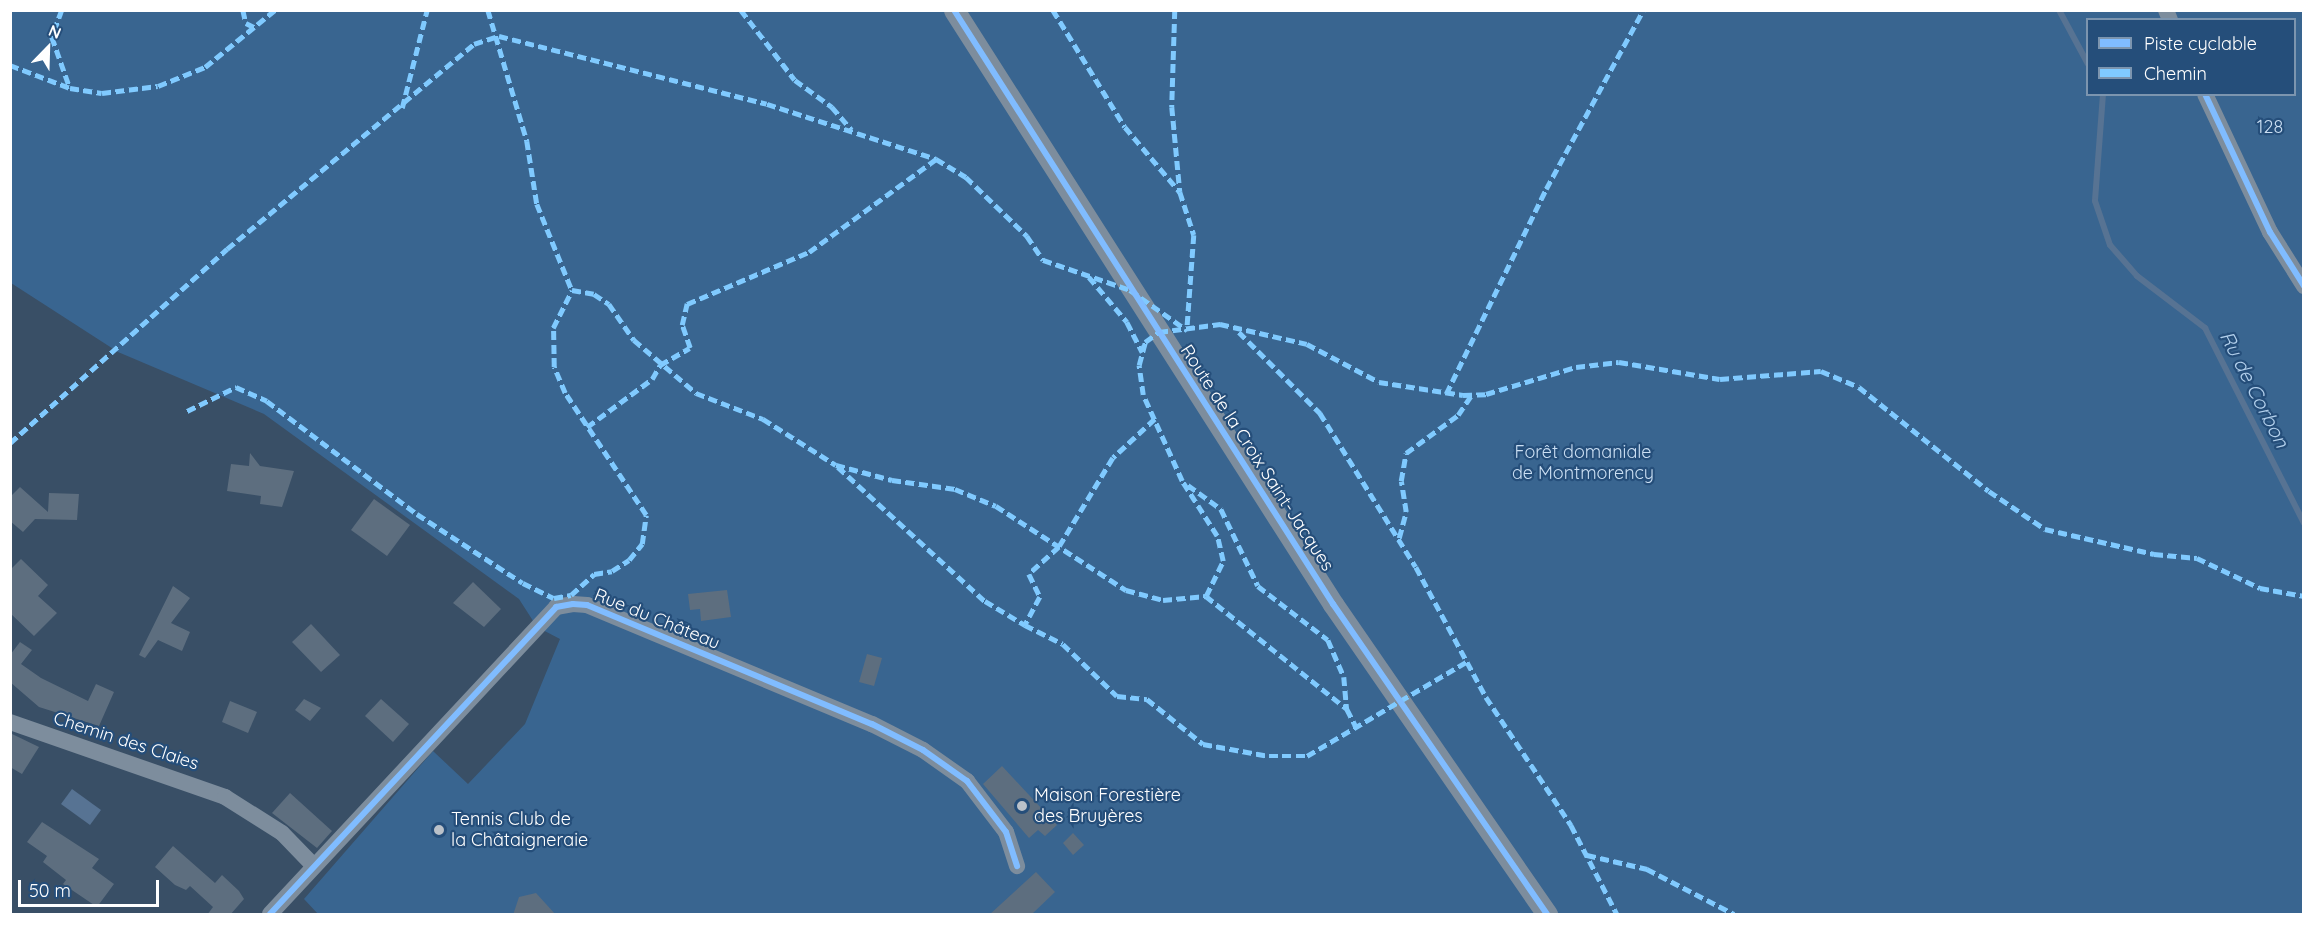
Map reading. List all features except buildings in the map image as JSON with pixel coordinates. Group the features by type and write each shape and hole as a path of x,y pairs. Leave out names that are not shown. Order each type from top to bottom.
{"street":[{"name":"Route de la Croix Saint-Jacques","path":"954,10 1333,604 1547,915"},
{"path":"2206,96 2270,232 2304,286"},
{"name":"Rue du Château","path":"270,915 556,607 573,603 587,605 872,724 923,750 967,781 1006,832 1017,866"},
{"name":"Chemin des Claies","path":"10,722 225,797 282,833 314,865"}],"green space":[{"name":"Forêt domaniale de Montmorency","path":"10,11 2303,11 2303,914 318,914 304,899 433,751 468,784 525,724 560,639 537,627 519,599 264,414 118,352 11,283"}],"shaded area":[{"path":"72,789 101,810 90,825 61,804"}],"waterway":[{"name":"Ru de Corbon","path":"2059,10 2086,60"},
{"name":"Ru de Corbon","path":"2103,96 2095,201 2110,245 2137,276 2205,328 2304,523"}],"marked path":[{"path":"62,10 52,37 70,88"},
{"path":"243,10 246,23 256,28"},
{"path":"10,65 70,88 102,93 158,86 205,67 275,10"},
{"path":"402,108 427,10"},
{"path":"488,10 527,141 537,204 572,290"},
{"path":"741,10 795,80 832,107 852,130"},
{"path":"1053,10 1125,127 1180,192"},
{"path":"1175,10 1172,107 1180,192 1194,235 1187,330"},
{"path":"1446,394 1546,189 1643,10"},
{"path":"499,36 767,104 936,159 966,177 1027,236 1043,260 1130,290 1187,330"},
{"path":"10,443 227,249 474,44 499,36"},
{"path":"587,427 652,379 660,365 690,348 682,325 687,304 809,252 936,159"},
{"path":"1089,277 1127,322 1142,352"},
{"path":"572,290 594,294 609,304 634,340 696,393 763,419 836,465 892,480 955,489 996,506 1126,590 1163,600 1206,596 1223,561 1217,536 1182,481 1143,395 1139,365 1145,342 1159,332 1220,324 1307,344 1379,382 1463,395 1486,394 1576,367 1619,362 1720,379 1821,371 1859,387 1989,491 2045,529 2154,554 2197,558 2260,588 2304,596"},
{"path":"187,411 236,387 267,401 417,514 523,583 554,598 571,595 594,574 612,571 629,560 642,544 646,515 565,393 554,367 553,328 572,290"},
{"path":"1239,332 1320,413 1416,567 1486,697 1571,825 1617,914"},
{"path":"1399,538 1406,512 1401,481 1406,453 1458,415 1472,394"},
{"path":"1155,419 1113,458 1059,547 1029,574 1040,597 1025,625 1063,644 1117,696 1147,699 1203,744 1269,756 1307,756 1466,662"},
{"path":"838,467 985,601 1025,625"},
{"path":"1188,485 1221,509 1258,586 1328,640 1344,677 1347,709"},
{"path":"1206,596 1347,709 1357,729"},
{"path":"1587,855 1647,869 1734,914"}],"cycle path":[{"path":"954,10 1333,604 1547,914"},
{"path":"2206,96 2270,232 2304,286"},
{"path":"270,914 556,607 573,604 587,605 872,724 923,750 967,781 1006,832 1017,866"}],"place":[{"name":"Maison Forestière des Bruyères","path":"1022,806"},
{"name":"Tennis Club de la Châtaigneraie","path":"439,830"}],"park label":[{"name":"128","path":"2270,127"}]}
